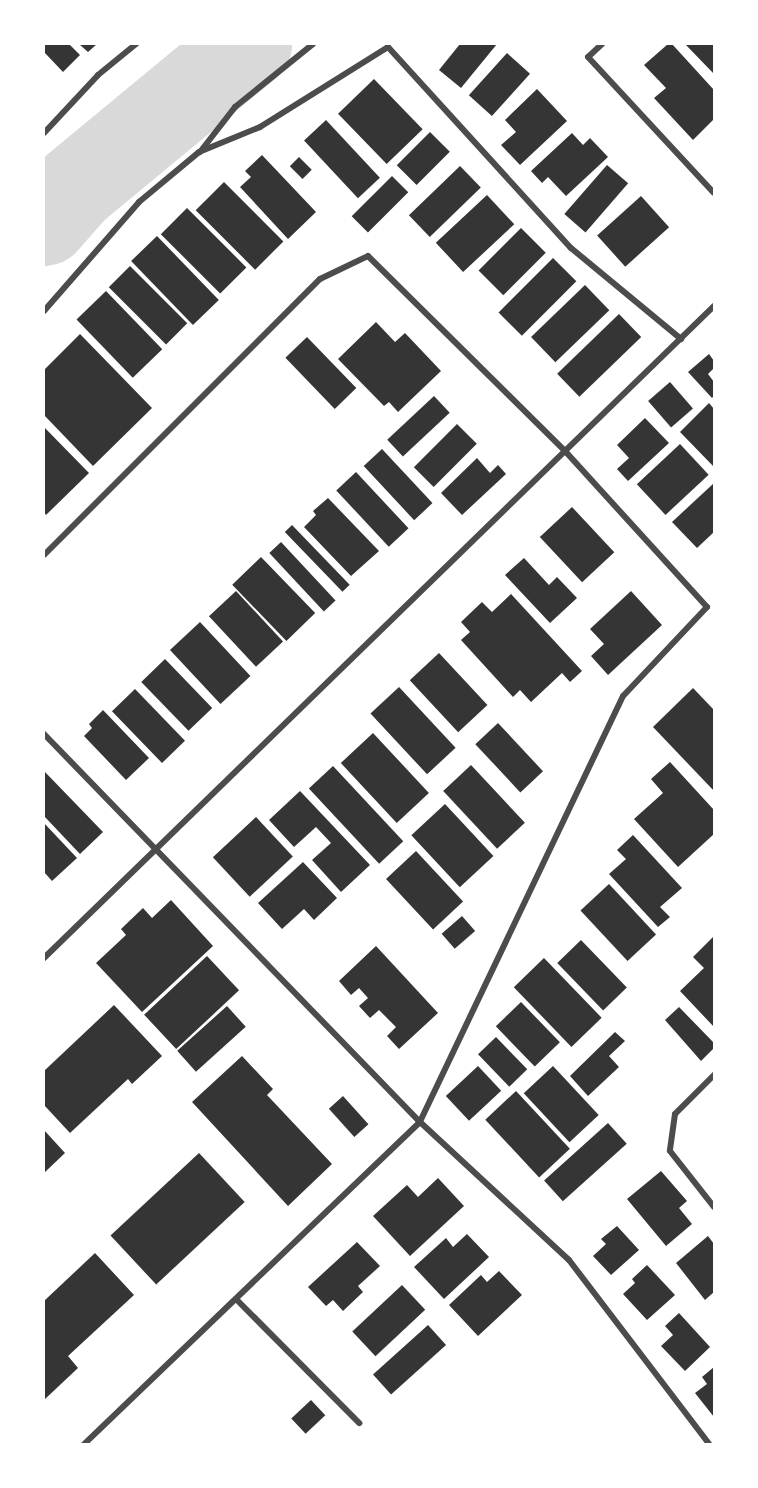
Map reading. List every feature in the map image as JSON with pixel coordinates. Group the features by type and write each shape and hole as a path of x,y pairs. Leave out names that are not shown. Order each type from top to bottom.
{"street":[{"path":"44,133 99,75 136,44"},
{"path":"44,311 139,202 200,152 235,107 313,44"},
{"path":"602,44 588,57 714,193"},
{"path":"200,152 260,127 388,47 571,248 681,339"},
{"path":"44,555 320,279 368,256 565,451 707,607 623,696 420,1122 84,1444"},
{"path":"44,958 714,306"},
{"path":"44,734 420,1122 569,1260 709,1444"},
{"path":"714,1075 675,1114 670,1151 714,1207"},
{"path":"236,1299 359,1423"}],"building":[{"path":"44,44 69,44 80,55 63,72 44,52"},
{"path":"79,44 97,44 88,52"},
{"path":"460,44 497,44 461,88 439,70"},
{"path":"668,44 672,44 714,90 714,119 693,140 654,98 666,88 644,65"},
{"path":"685,44 714,44 714,74"},
{"path":"507,53 530,74 492,116 469,95"},
{"path":"374,79 423,129 387,164 338,114"},
{"path":"537,89 567,121 520,165 501,145 516,132 505,120"},
{"path":"326,120 380,178 358,198 304,140"},
{"path":"430,132 450,152 417,185 397,165"},
{"path":"572,133 583,145 590,138 608,157 566,196 548,177 542,183 531,171"},
{"path":"262,155 316,212 288,239 240,187 251,177 245,171"},
{"path":"299,157 312,170 303,179 290,166"},
{"path":"607,165 628,183 585,232 564,214"},
{"path":"460,166 481,188 430,237 409,215"},
{"path":"392,176 408,192 368,233 352,216"},
{"path":"224,182 283,241 255,270 196,210"},
{"path":"487,195 514,224 463,272 436,243"},
{"path":"641,196 669,227 625,267 597,235"},
{"path":"187,208 246,267 220,294 161,234"},
{"path":"521,228 546,253 503,295 479,270"},
{"path":"157,236 219,300 193,325 131,261"},
{"path":"553,258 576,281 522,336 499,312"},
{"path":"130,266 187,323 166,344 109,287"},
{"path":"585,285 609,310 555,362 531,337"},
{"path":"106,291 162,349 133,378 77,319"},
{"path":"619,314 641,337 579,397 557,374"},
{"path":"376,322 395,342 405,333 441,371 398,412 389,402 384,406 338,359"},
{"path":"80,334 152,408 93,466 44,415 44,370"},
{"path":"307,337 356,388 335,409 285,358"},
{"path":"709,354 714,361 714,368 708,374 714,382 712,398 688,372"},
{"path":"670,382 693,408 671,427 648,401"},
{"path":"434,396 450,413 403,456 387,440"},
{"path":"709,403 714,409 714,467 680,432"},
{"path":"645,418 669,443 628,481 617,469 629,458 617,445"},
{"path":"457,424 477,444 434,487 414,467"},
{"path":"44,427 89,473 46,515 44,512"},
{"path":"680,444 709,475 665,515 637,484"},
{"path":"382,449 432,503 414,520 364,466"},
{"path":"477,458 490,473 498,465 506,474 462,515 441,493"},
{"path":"356,472 409,528 389,547 336,490"},
{"path":"714,483 714,532 697,548 672,522"},
{"path":"328,498 379,551 351,576 304,527 316,515 313,511"},
{"path":"572,507 614,552 582,582 540,537"},
{"path":"292,525 350,585 342,592 285,532"},
{"path":"281,542 336,601 324,611 269,553"},
{"path":"261,557 315,613 286,641 232,585"},
{"path":"524,558 549,585 557,577 577,598 550,623 505,575"},
{"path":"236,591 283,641 256,667 209,616"},
{"path":"631,591 662,625 608,675 591,656 604,644 590,629"},
{"path":"511,594 582,671 570,682 562,673 531,702 520,690 513,697 461,640 470,632 461,622 482,602 492,612"},
{"path":"200,622 250,676 220,704 170,650"},
{"path":"439,653 487,705 458,732 410,680"},
{"path":"165,659 212,708 188,731 141,682"},
{"path":"399,687 456,748 427,774 370,714"},
{"path":"693,688 714,710 714,791 653,727"},
{"path":"135,689 185,741 162,763 112,711"},
{"path":"103,710 149,758 126,780 84,736 92,728 89,724"},
{"path":"498,723 543,771 520,792 475,744"},
{"path":"373,733 429,793 397,823 341,763"},
{"path":"670,762 714,810 714,834 678,867 634,819 663,793 651,779"},
{"path":"471,765 525,823 497,849 443,791"},
{"path":"333,766 403,841 379,864 309,789"},
{"path":"45,772 103,832 80,854 44,816"},
{"path":"300,791 370,865 341,892 312,860 331,843 316,827 294,847 269,820"},
{"path":"445,804 493,856 460,887 411,835"},
{"path":"256,817 293,856 250,897 213,857"},
{"path":"44,823 77,858 52,881 44,872"},
{"path":"633,835 682,888 660,907 670,917 658,927 609,874 626,859 617,850"},
{"path":"416,851 463,901 433,929 386,879"},
{"path":"303,862 337,898 314,920 304,909 282,929 258,903"},
{"path":"609,884 656,934 628,961 580,911"},
{"path":"171,900 213,946 142,1012 96,963 126,935 121,929 143,908 152,918"},
{"path":"462,916 475,931 455,949 442,934"},
{"path":"714,936 714,1027 680,991 704,968 693,957"},
{"path":"581,940 627,987 603,1010 557,963"},
{"path":"376,946 438,1013 399,1049 387,1036 396,1027 379,1010 370,1018 359,1006 368,998 359,988 351,995 339,981"},
{"path":"207,956 239,990 176,1049 144,1015"},
{"path":"544,958 602,1018 571,1047 514,987"},
{"path":"521,1002 560,1042 535,1067 496,1026"},
{"path":"114,1005 162,1056 132,1084 128,1079 70,1133 44,1105 44,1071"},
{"path":"227,1006 246,1027 196,1072 177,1051"},
{"path":"679,1007 714,1043 714,1048 701,1061 665,1020"},
{"path":"615,1032 625,1041 609,1056 619,1067 588,1096 570,1076"},
{"path":"496,1037 527,1069 509,1087 478,1054"},
{"path":"242,1056 273,1089 267,1095 332,1164 288,1206 192,1102"},
{"path":"478,1066 501,1091 469,1121 446,1096"},
{"path":"553,1066 599,1115 569,1142 524,1093"},
{"path":"516,1091 570,1149 539,1177 485,1120"},
{"path":"343,1096 368,1124 354,1137 329,1109"},
{"path":"608,1123 627,1144 563,1201 544,1181"},
{"path":"44,1130 65,1153 44,1173"},
{"path":"199,1153 245,1202 156,1285 111,1236"},
{"path":"661,1171 687,1201 679,1208 692,1224 666,1246 627,1199"},
{"path":"438,1178 464,1206 410,1256 373,1216 407,1185 418,1197"},
{"path":"617,1226 639,1250 611,1275 593,1256 606,1244 601,1239"},
{"path":"467,1234 489,1257 444,1299 414,1267 446,1238 453,1247"},
{"path":"708,1236 714,1244 714,1292 705,1300 676,1263"},
{"path":"357,1242 380,1266 358,1286 363,1292 343,1311 333,1300 326,1306 308,1287"},
{"path":"95,1253 134,1295 68,1356 78,1368 44,1400 44,1301"},
{"path":"647,1265 675,1295 647,1320 623,1294 635,1283 632,1279"},
{"path":"499,1271 522,1295 478,1336 449,1305 481,1275 487,1282"},
{"path":"402,1285 425,1310 375,1356 352,1331"},
{"path":"679,1313 710,1347 685,1371 661,1346 673,1335 665,1326"},
{"path":"428,1325 446,1345 391,1395 373,1375"},
{"path":"714,1367 714,1417 695,1393 707,1384 702,1377"},
{"path":"311,1400 325,1415 306,1434 291,1418"}],"waterway":[{"path":"44,222 74,188 248,44"}]}
